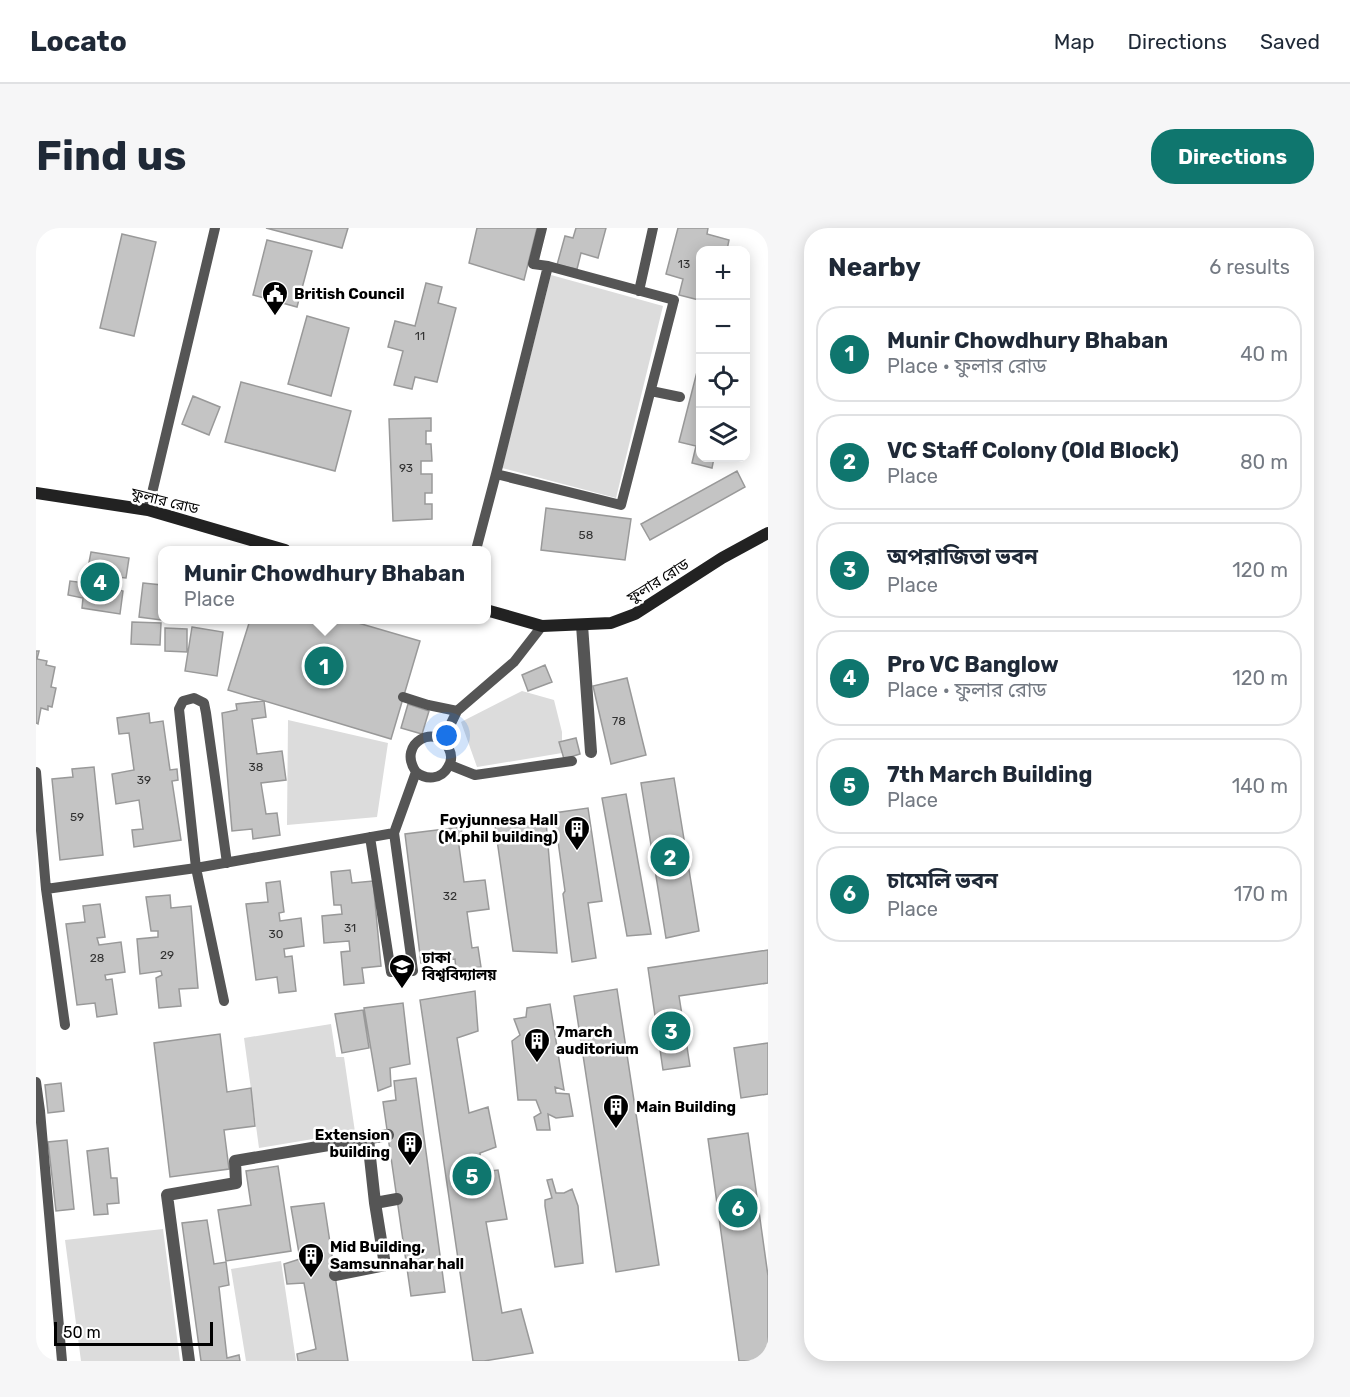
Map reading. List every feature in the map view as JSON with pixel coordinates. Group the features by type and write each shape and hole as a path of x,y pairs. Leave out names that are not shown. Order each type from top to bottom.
{"main road":[{"name":"ফুলার রোড","path":"36,493 148,510 271,546"},
{"name":"ফুলার রোড","path":"491,611 542,626 610,623 635,614 722,558 768,533"}],"street":[{"path":"582,625 591,752"},
{"path":"189,1361 167,1195 236,1183 235,1161 388,1135"},
{"path":"335,1275 385,1265 368,1139"},
{"path":"375,1203 397,1199"}],"lane":[{"path":"148,510 214,228"},
{"path":"496,474 621,505 674,300 533,264 542,228"},
{"path":"639,291 653,228"},
{"path":"477,546 548,266"},
{"path":"651,391 680,397"},
{"path":"443,740 457,711 514,662 542,626"},
{"path":"403,697 457,711"},
{"path":"224,1001 196,868 178,709 183,701 194,698 204,703 207,713 227,863"},
{"path":"424,737 437,737 443,740 450,751 452,758 450,765 446,771 435,778 421,776 412,766 410,753 413,746 424,737"},
{"path":"450,765 475,775 572,761"},
{"path":"36,772 46,889 65,1025"},
{"path":"370,837 392,972 413,971 394,833 416,772"},
{"path":"46,889 196,868 394,833"},
{"path":"36,1082 62,1361"}],"shaded area":[{"path":"551,275 663,306 616,498 502,468"},
{"path":"522,691 554,700 562,732 562,753 477,767 461,722"},
{"path":"288,720 388,743 377,817 287,825"},
{"path":"331,1024 336,1057 344,1057 355,1132 259,1148 244,1038"},
{"path":"163,1229 180,1361 81,1361 65,1240"},
{"path":"281,1261 296,1361 246,1361 231,1269"}],"building":[{"path":"266,228 348,228 342,248"},
{"path":"477,228 537,228 524,280 469,263"},
{"path":"576,228 606,228 598,258 581,253 577,269 557,265 565,236 573,238"},
{"path":"678,228 708,228 707,234 729,240 728,246 696,246 696,299 679,295 683,279 666,274"},
{"path":"122,234 156,242 134,336 100,328"},
{"path":"267,240 312,251 297,307 253,295"},
{"path":"426,283 442,287 438,303 456,308 437,382 415,377 412,389 394,385 403,351 388,347 395,321 415,326"},
{"path":"307,316 349,328 331,396 288,384"},
{"path":"696,376 696,446 679,442"},
{"path":"241,382 351,411 335,471 225,442"},
{"path":"193,396 220,407 209,435 182,424"},
{"path":"431,418 431,431 426,431 426,444 431,444 432,461 421,461 421,474 432,474 432,493 425,493 425,504 432,504 432,519 393,521 389,419"},
{"path":"696,446 696,462 713,462 712,468 692,463"},
{"path":"737,471 745,487 650,540 641,524"},
{"path":"546,508 631,519 625,560 541,550"},
{"path":"91,552 129,558 126,578 116,577 113,589 123,591 120,614 82,608 83,598 68,595 70,581 85,583"},
{"path":"143,583 158,585 158,620 139,617"},
{"path":"132,622 161,624 160,645 131,644"},
{"path":"249,624 362,624 420,641 391,739 228,690"},
{"path":"192,627 223,632 217,676 185,671"},
{"path":"165,628 187,629 187,652 165,651"},
{"path":"36,651 39,651 37,659 47,661 46,665 55,667 51,687 56,688 52,707 48,706 48,710 41,708 38,724 36,723"},
{"path":"545,665 552,682 528,691 522,675"},
{"path":"627,678 646,755 611,764 593,686"},
{"path":"264,701 266,717 252,719 257,754 282,751 286,780 261,783 266,814 277,813 280,835 253,839 252,829 232,831 222,713 237,710 236,704"},
{"path":"408,704 429,711 422,734 401,728"},
{"path":"149,713 150,723 163,721 170,770 177,769 178,780 172,781 181,840 134,847 132,830 143,829 139,800 116,804 112,774 134,770 129,733 119,734 117,718"},
{"path":"576,738 580,754 564,759 559,742"},
{"path":"94,767 103,855 60,860 52,779 73,777 72,769"},
{"path":"674,778 699,931 666,938 641,783"},
{"path":"626,794 651,934 627,936 602,798"},
{"name":"Foyjunnesa Hall (M.phil building)","path":"588,808 602,901 588,903 596,958 572,962 554,813"},
{"path":"546,821 557,953 513,951 495,826"},
{"path":"461,827 464,845 459,846 464,882 485,880 489,909 467,912 472,948 478,947 481,967 456,970 455,959 421,963 405,834"},
{"path":"350,870 352,883 373,881 381,966 362,968 364,983 344,985 341,952 350,951 349,941 324,943 322,916 342,914 341,905 334,905 331,872"},
{"path":"280,881 284,912 279,913 280,921 301,918 304,946 284,949 285,957 292,956 296,991 279,993 277,977 256,980 246,904 268,902 266,883"},
{"path":"170,895 171,908 191,906 198,988 179,989 181,1006 159,1008 156,978 162,975 161,971 140,974 137,939 158,937 158,931 151,931 146,897"},
{"path":"100,904 105,937 97,938 99,945 121,942 125,972 105,975 106,980 112,979 117,1014 97,1017 95,1003 77,1005 66,924 85,922 83,906"},
{"path":"768,950 768,983 679,996 690,1066 663,1070 648,968"},
{"name":"Main Building","path":"617,989 659,1265 616,1272 574,996"},
{"path":"475,991 478,1031 457,1038 469,1113 488,1107 496,1147 480,1153 482,1172 498,1170 507,1219 486,1222 502,1313 521,1309 533,1353 484,1361 473,1361 420,1000"},
{"path":"403,1003 410,1064 390,1068 391,1086 378,1091 364,1008"},
{"name":"7march auditorium","path":"550,1004 564,1090 555,1087 556,1093 569,1094 573,1116 556,1118 548,1114 550,1130 537,1130 534,1117 541,1113 536,1100 518,1100 512,1041 520,1035 514,1019 526,1017 527,1008"},
{"path":"363,1010 369,1048 342,1053 335,1014"},
{"path":"220,1034 227,1092 251,1088 255,1126 224,1130 229,1169 170,1177 154,1043"},
{"path":"768,1043 768,1094 741,1098 734,1048"},
{"name":"Extension building","path":"416,1078 445,1292 411,1296 383,1102 396,1100 394,1081"},
{"path":"61,1083 64,1111 48,1113 45,1085"},
{"path":"748,1133 768,1276 768,1361 739,1361 708,1139"},
{"path":"67,1140 74,1209 56,1211 48,1142"},
{"path":"108,1148 111,1178 117,1178 119,1203 107,1204 108,1214 94,1215 87,1151"},
{"path":"278,1166 291,1251 226,1261 218,1210 251,1205 246,1171"},
{"path":"552,1179 556,1193 564,1193 572,1189 578,1206 583,1263 555,1267 545,1206 545,1200 552,1198 547,1180"},
{"name":"Mid Building, Samsunnahar hall","path":"324,1203 348,1361 298,1361 297,1354 316,1349 304,1283 287,1284 284,1264 300,1259 291,1207"},
{"path":"207,1220 214,1264 226,1262 229,1285 219,1287 227,1358 239,1355 240,1361 201,1361 182,1223"}],"place":[{"name":"British Council","path":"275,317"},
{"name":"Pro VC Banglow","path":"100,582"},
{"name":"Munir Chowdhury Bhaban","path":"324,666"},
{"name":"Foyjunnesa Hall (M.phil building)","path":"577,852"},
{"name":"VC Staff Colony (Old Block)","path":"670,857"},
{"name":"ঢাকা বিশ্ববিদ্যালয়","path":"402,990"},
{"name":"অপরাজিতা ভবন","path":"671,1031"},
{"name":"7march auditorium","path":"537,1064"},
{"name":"Main Building","path":"616,1130"},
{"name":"Extension building","path":"410,1167"},
{"name":"7th March Building","path":"472,1176"},
{"name":"চামেলি ভবন","path":"738,1208"},
{"name":"Mid Building, Samsunnahar hall","path":"311,1279"}]}
